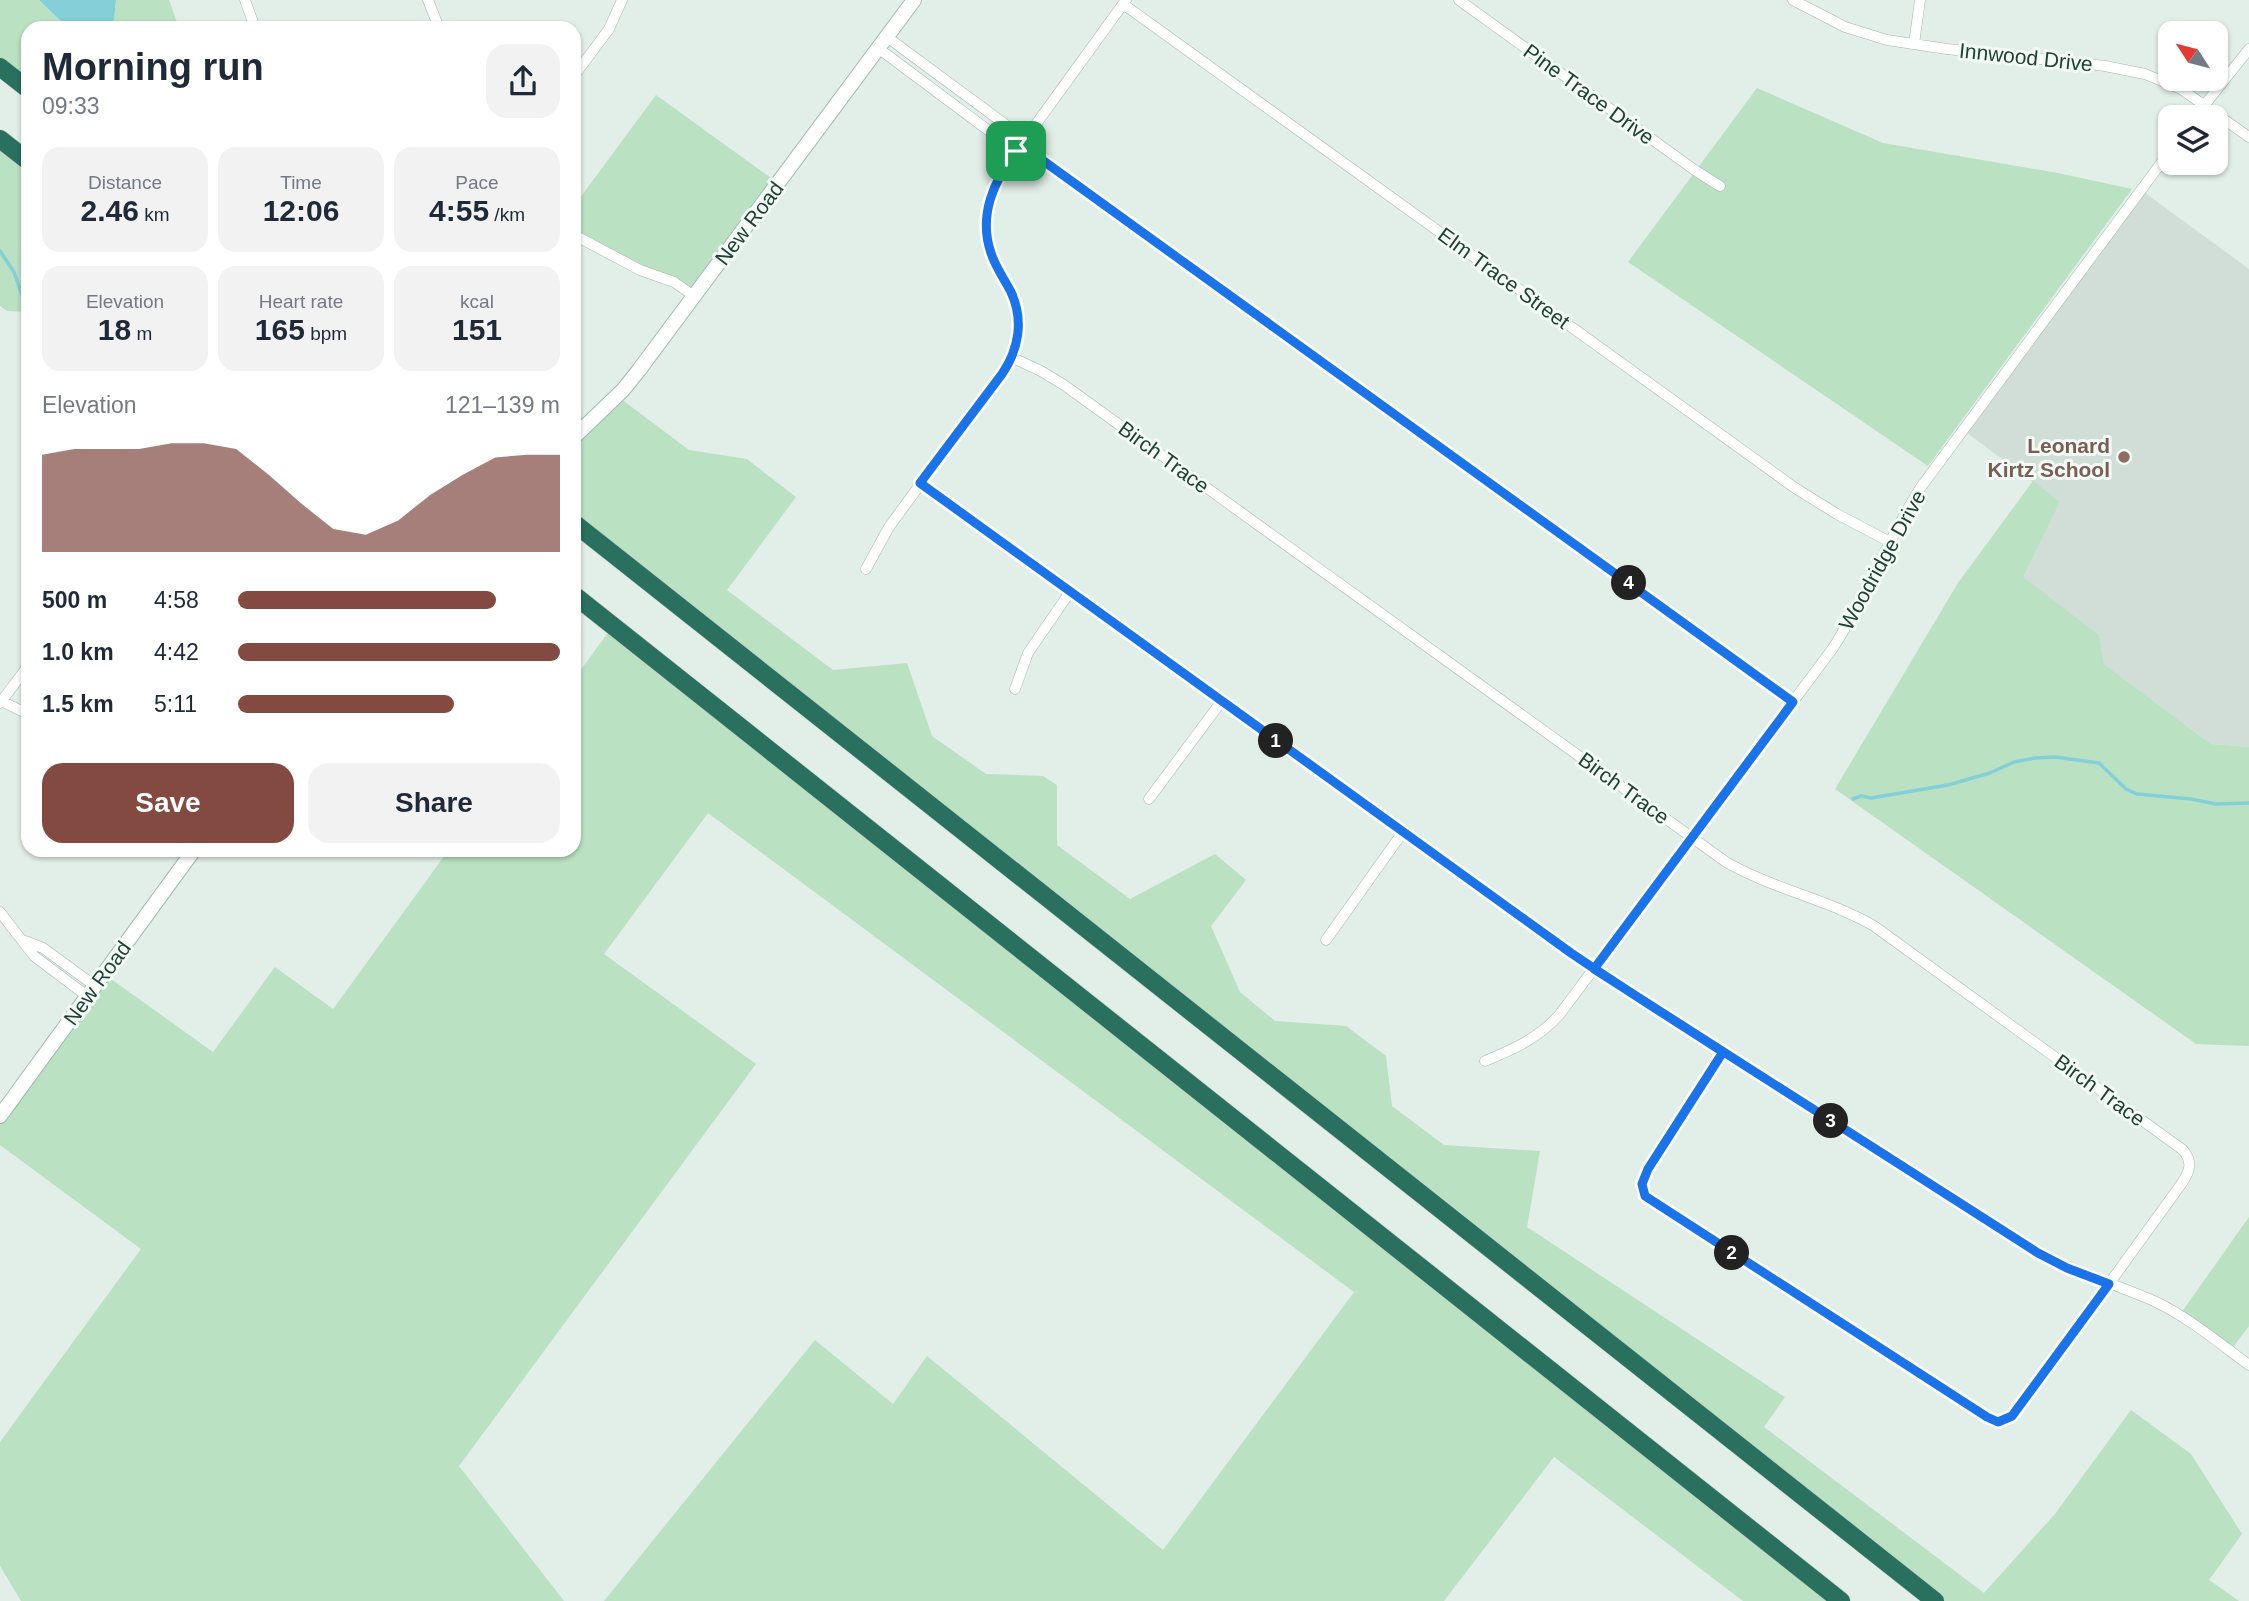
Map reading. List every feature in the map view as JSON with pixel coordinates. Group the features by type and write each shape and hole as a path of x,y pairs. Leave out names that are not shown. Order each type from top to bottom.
{"highway":[{"path":"0,67 21,84"},
{"path":"0,139 21,156"},
{"path":"581,529 1934,1601"},
{"path":"581,601 1841,1601"}],"street":[{"path":"245,0 252,21"},
{"path":"428,0 436,21"},
{"path":"581,67 609,29 622,0"},
{"name":"New Road","path":"581,430 623,390 914,0"},
{"name":"Pine Trace Drive","path":"1459,0 1696,172 1720,186"},
{"name":"Innwood Drive","path":"1793,0 1845,27 1887,40 2123,69 2169,83 2204,105"},
{"path":"1913,44 1920,0"},
{"path":"866,569 889,527 1013,358 1018,335 1017,311 990,252 986,219 989,202 995,183 1020,145 1125,2"},
{"name":"Elm Trace Street","path":"1125,2 1795,488 1890,542"},
{"path":"883,42 1020,145 1793,702"},
{"path":"883,42 1020,145"},
{"path":"2204,105 2249,48"},
{"name":"Innwood Drive","path":"2228,122 2249,137"},
{"name":"Woodridge Drive","path":"1485,1061 1524,1045 1543,1031 1560,1014 1594,969 1849,624 1903,515 1921,487 2158,167"},
{"path":"581,240 640,270 674,282 694,296"},
{"name":"Birch Trace","path":"1013,358 1064,385 1691,837 1750,876 1835,906 1874,926 2183,1150 2190,1161 2188,1174 2017,1411 1998,1422 1645,1196 1642,1184 1648,1169 1723,1052"},
{"path":"920,483 1594,969 2038,1253 2067,1268 2155,1302 2249,1365"},
{"path":"1015,690 1028,653 1070,592"},
{"path":"21,675 1,702 21,711"},
{"path":"1149,799 1221,702"},
{"path":"1326,940 1403,832"},
{"name":"New Road","path":"0,1115 189,857"},
{"path":"0,912 23,940 43,948 91,991"}],"shaded area":[{"name":"Leonard Kirtz School","path":"2141,190 2249,269 2249,747 2211,744 2104,664 2099,635 2022,577 2060,502 1967,433 2001,378"}],"green space":[{"path":"0,0 39,0 61,21 21,21 21,84 0,68"},
{"path":"116,0 169,0 176,21 113,21"},
{"path":"1757,88 1883,143 2058,173 2132,189 1928,466 1628,262"},
{"path":"656,95 778,183 694,296 581,239 581,197"},
{"path":"0,139 21,156 21,312 7,311 0,306"},
{"path":"617,396 689,450 747,459 796,497 727,590 833,670 907,663 932,736 986,774 1043,776 1057,785 1057,845 1130,899 1215,854 1246,880 1211,926 1240,992 1275,1021 1346,1026 1386,1056 1392,1106 1444,1145 1540,1151 1527,1227 1785,1397 1764,1427 1984,1593 2055,1514 2131,1410 2191,1454 2242,1534 2209,1580 2239,1601 1934,1601 581,529 581,417 590,423"},
{"path":"2033,481 2060,502 2023,577 2099,635 2104,664 2211,744 2249,747 2249,1046 2196,1044 1835,789 1958,583"},
{"path":"613,626 1841,1601 1743,1601 1554,1457 1444,1601 604,1601 815,1340 893,1404 927,1356 1163,1550 1354,1292 708,813 604,954 756,1064 459,1466 564,1601 21,1601 0,1566 0,1442 141,1249 0,1145 0,1116 104,974 213,1052 275,967 333,1009 444,857 581,857 581,669"},
{"path":"2249,1217 2249,1326 2230,1351 2179,1316"}],"water":[{"path":"39,0 116,0 113,21 61,21"}],"waterway":[{"path":"0,251 14,272 21,292"},
{"path":"1853,799 1948,785 1990,773 2014,762 2055,757 2099,763 2126,789 2137,794 2216,804 2249,803"}],"place":[{"name":"Leonard Kirtz School","path":"2124,457"}],"route":[{"path":"1016,151 995,183 986,219 990,252 1017,311 1018,335 1013,358 920,483 1571,953 1594,969 1615,983 1723,1052 1648,1169 1642,1184 1642,1190 1648,1200 1993,1421 1998,1422 2012,1416 2109,1284 2067,1268 2038,1253 1594,969 1793,702 1038,157 1020,145 1016,151"}]}
